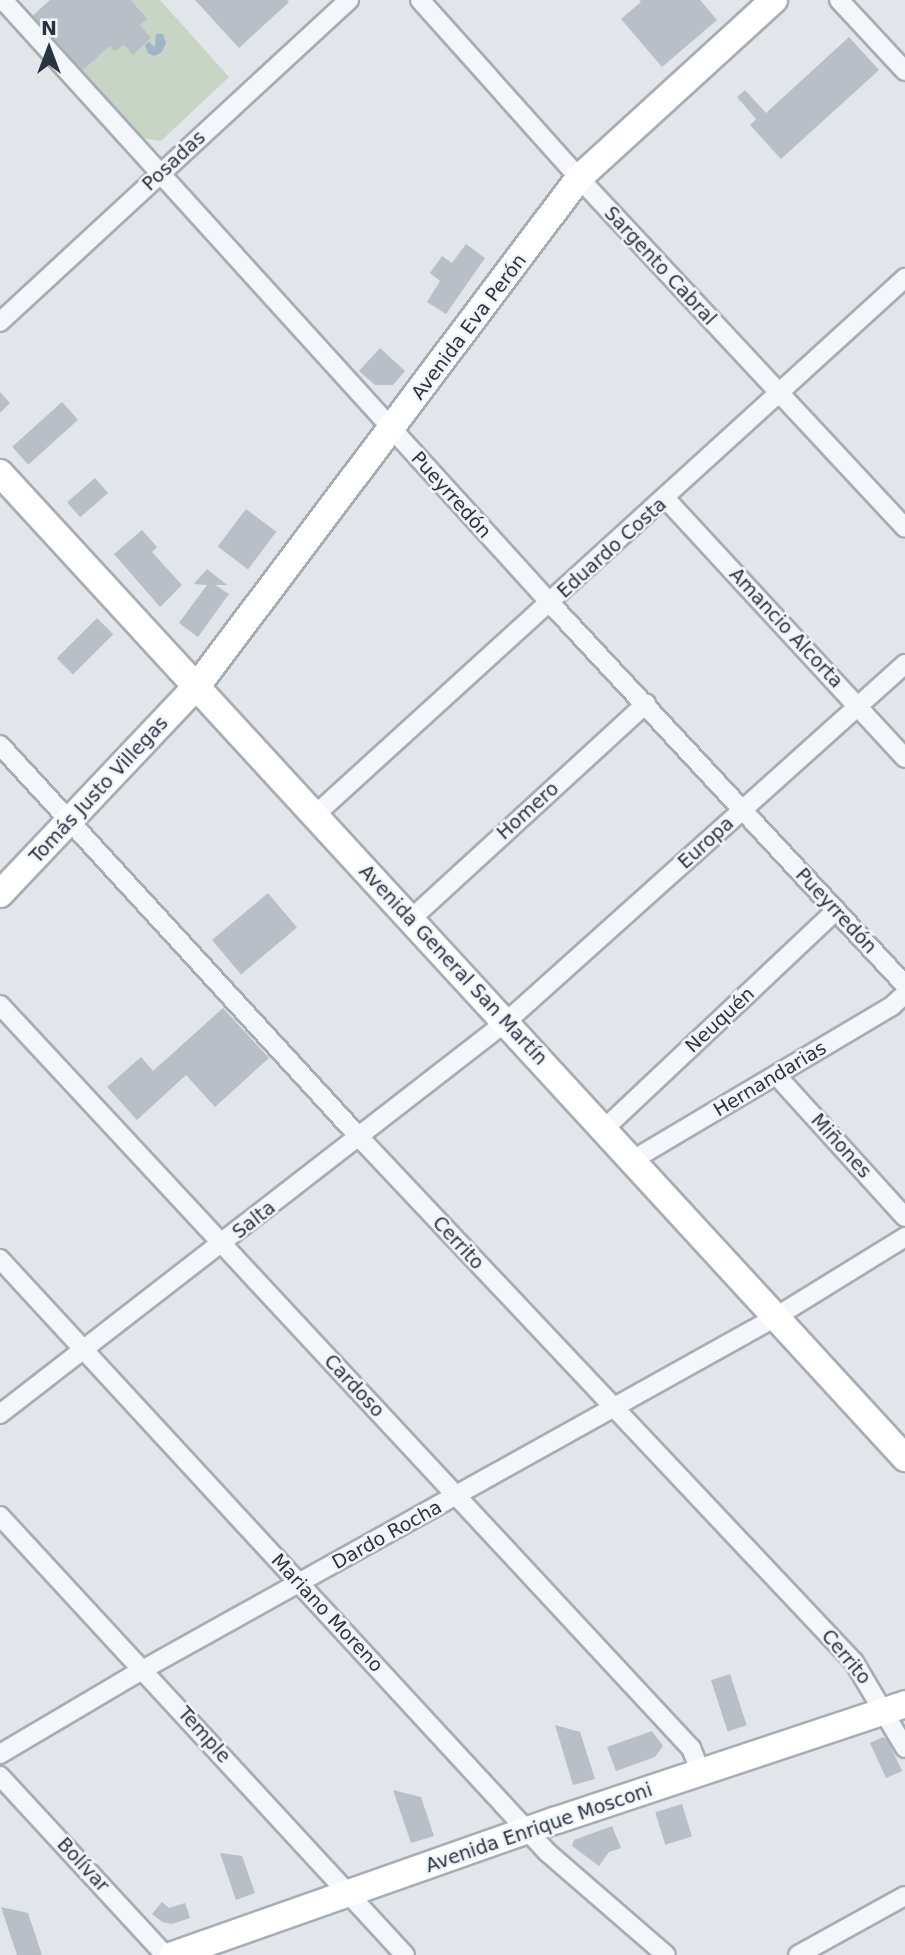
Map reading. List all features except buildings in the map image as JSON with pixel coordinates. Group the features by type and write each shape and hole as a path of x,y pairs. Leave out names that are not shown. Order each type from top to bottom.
{"main road":[{"name":"Avenida Eva Perón","path":"197,686 579,178 774,0"},
{"name":"Avenida General San Martín","path":"0,473 905,1458"},
{"name":"Tomás Justo Villegas","path":"0,894 197,686"},
{"name":"Avenida Enrique Mosconi","path":"173,1955 895,1707"}],"street":[{"name":"Pueyrredón","path":"3,0 551,604 905,985"},
{"name":"Posadas","path":"0,323 349,0"},
{"name":"Sargento Cabral","path":"420,0 579,178 905,527"},
{"path":"839,0 905,71"},
{"name":"Eduardo Costa","path":"315,815 551,604 779,393 901,289"},
{"name":"Amancio Alcorta","path":"666,499 905,758"},
{"name":"Europa","path":"506,1022 905,664"},
{"name":"Homero","path":"411,919 646,704"},
{"name":"Cerrito","path":"0,745 360,1138 612,1408 855,1662 895,1707 905,1748"},
{"name":"Neuquén","path":"604,1129 836,910"},
{"name":"Hernandarias","path":"631,1161 892,1006 905,993"},
{"name":"Cardoso","path":"0,1005 691,1748 701,1773"},
{"name":"Salta","path":"0,1414 222,1245 506,1022"},
{"name":"Miñones","path":"777,1076 905,1217"},
{"name":"Dardo Rocha","path":"0,1754 144,1669 774,1318 905,1237"},
{"name":"Mariano Moreno","path":"0,1259 548,1852 666,1955"},
{"name":"Temple","path":"0,1516 405,1955"},
{"name":"Bolívar","path":"0,1776 165,1955"},
{"path":"799,1955 905,1896"}],"green space":[{"path":"131,0 160,0 229,77 161,141 142,138 81,72 110,46 124,45 133,54 150,39 140,25 148,18"}],"water":[{"path":"156,34 163,34 166,43 162,52 154,56 148,53 145,45 149,42 155,47"}]}
